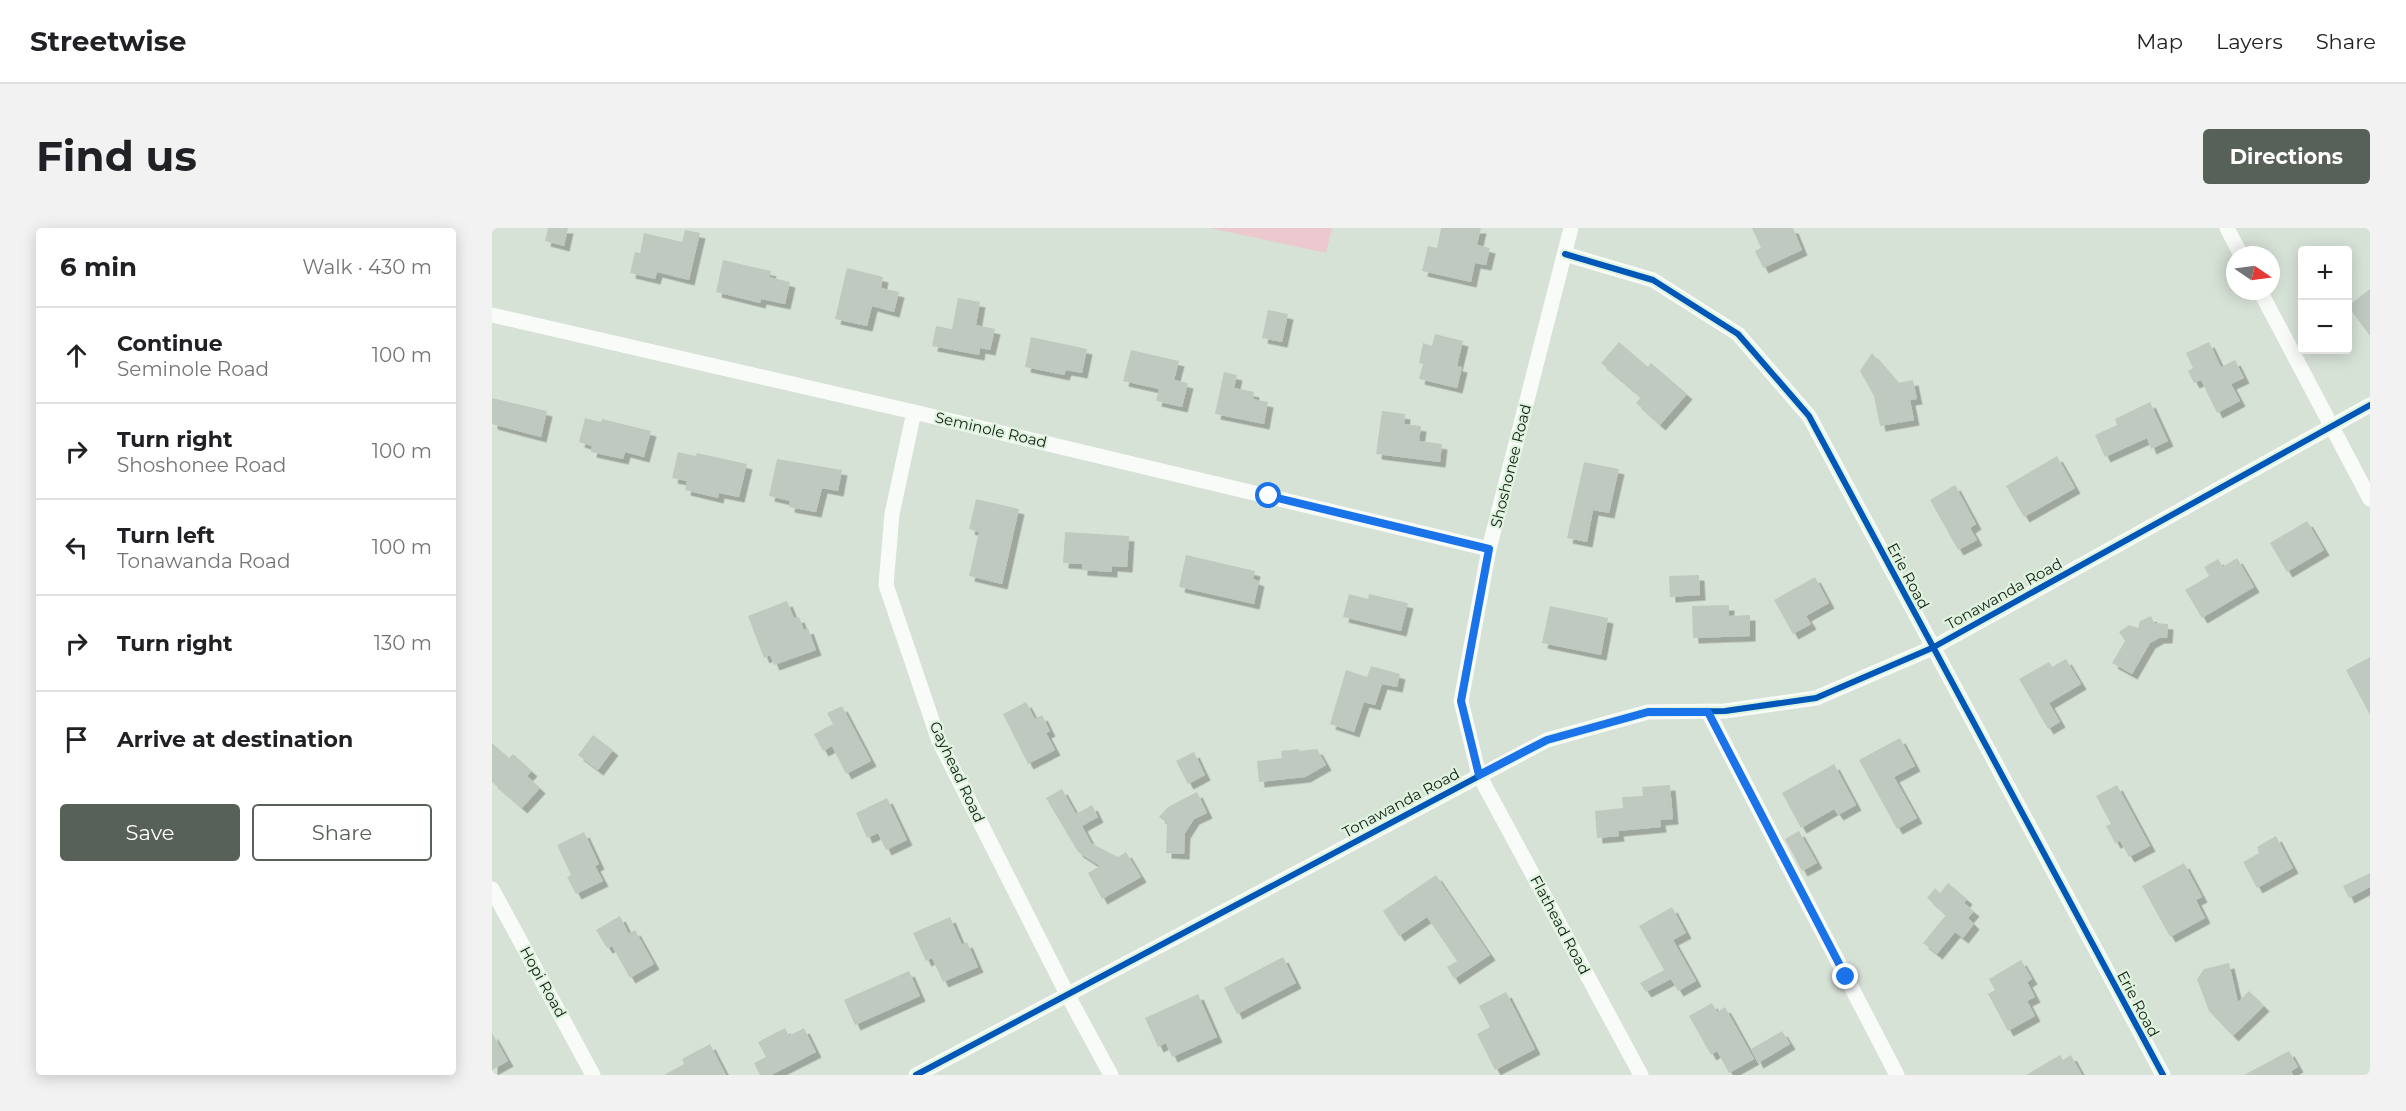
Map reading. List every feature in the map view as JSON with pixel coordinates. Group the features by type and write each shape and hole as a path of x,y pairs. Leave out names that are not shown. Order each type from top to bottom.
{"street":[{"name":"Shoshonee Road","path":"1479,775 1461,701 1489,549 1571,228"},
{"path":"2227,228 2236,246"},
{"name":"Erie Road","path":"1565,254 1653,280 1738,334 1809,416 2163,1075"},
{"path":"2265,300 2370,498"},
{"name":"Seminole Road","path":"492,315 914,412 1489,549"},
{"name":"Tonawanda Road","path":"916,1075 1547,740 1648,712 1725,711 1816,698 1932,648 2370,405"},
{"name":"Gayhead Road","path":"914,412 892,514 886,585 939,741 1067,994 1111,1075"},
{"path":"1708,712 1897,1075"},
{"name":"Flathead Road","path":"1479,775 1641,1075"},
{"name":"Hopi Road","path":"492,889 593,1075"}],"shaded area":[{"path":"1210,228 1332,228 1326,253"}],"building":[{"path":"548,228 568,228 564,246 545,241"},
{"path":"1441,228 1481,228 1477,245 1490,248 1486,265 1475,263 1471,282 1422,271 1428,246 1437,248"},
{"path":"1752,228 1793,228 1802,250 1763,268 1755,251 1761,248"},
{"path":"685,230 700,233 689,280 657,272 655,279 630,273 635,252 640,253 644,233 682,242"},
{"path":"723,260 771,271 769,277 790,282 785,304 761,299 760,303 716,292"},
{"path":"847,268 883,277 881,288 899,292 894,312 872,306 867,326 835,319"},
{"path":"2370,289 2370,336 2352,311 2352,303"},
{"path":"958,298 980,302 976,325 995,329 990,350 980,348 979,355 932,346 936,326 952,329"},
{"path":"1268,310 1288,314 1282,342 1262,338"},
{"path":"1435,334 1463,341 1457,366 1462,367 1457,388 1419,379 1423,364 1419,363 1423,343 1432,346"},
{"path":"1031,337 1087,349 1082,373 1066,370 1064,375 1025,367"},
{"path":"1619,342 1648,367 1651,363 1687,394 1660,425 1636,403 1641,397 1601,363"},
{"path":"2209,342 2221,367 2235,360 2244,378 2231,384 2240,401 2217,413 2201,380 2194,383 2188,371 2193,368 2186,353"},
{"path":"1131,350 1179,361 1174,380 1188,383 1182,407 1156,401 1159,389 1123,381"},
{"path":"1872,353 1898,383 1913,380 1917,399 1910,400 1914,420 1880,426 1874,396 1860,371"},
{"path":"1224,372 1237,375 1234,388 1254,392 1253,399 1268,402 1264,424 1215,414"},
{"path":"492,398 547,411 541,437 492,424"},
{"path":"2150,402 2168,441 2151,449 2147,438 2105,457 2095,435 2117,425 2115,419"},
{"path":"1382,411 1405,414 1404,424 1421,426 1419,441 1442,444 1440,462 1376,454"},
{"path":"585,418 601,422 602,419 651,431 644,457 625,452 623,459 591,452 592,446 579,442"},
{"path":"678,452 696,456 697,453 747,464 739,497 719,493 718,498 685,490 687,481 672,478"},
{"path":"2057,456 2075,488 2024,517 2006,486"},
{"path":"777,459 842,470 838,491 822,488 816,512 789,507 790,501 769,496"},
{"path":"1584,462 1619,469 1609,513 1593,510 1587,542 1567,538"},
{"path":"1955,485 1976,524 1970,528 1977,540 1958,550 1930,500"},
{"path":"976,499 1019,509 1002,584 969,576 979,532 969,529"},
{"path":"2307,521 2324,550 2287,572 2270,543"},
{"path":"1065,532 1129,536 1127,567 1112,566 1112,572 1082,570 1082,564 1063,563"},
{"path":"1186,555 1255,571 1253,579 1259,581 1254,604 1179,587"},
{"path":"2237,558 2254,587 2202,618 2185,590 2209,576 2204,567 2218,559 2223,567"},
{"path":"1699,575 1700,595 1670,597 1669,576"},
{"path":"1815,577 1829,603 1806,616 1811,624 1793,634 1774,600"},
{"path":"1349,594 1368,599 1369,594 1408,603 1401,631 1343,617"},
{"path":"787,601 794,618 799,617 804,630 808,628 816,650 774,665 770,655 764,658 748,616"},
{"path":"1729,605 1729,616 1750,615 1750,636 1693,638 1692,606"},
{"path":"1550,606 1608,618 1601,655 1542,643"},
{"path":"2151,616 2154,623 2168,624 2167,638 2159,638 2150,643 2132,674 2112,663 2125,641 2119,632 2129,625 2138,628 2140,621"},
{"path":"2370,657 2370,715 2346,670"},
{"path":"2066,659 2081,684 2049,703 2060,722 2048,729 2019,679 2049,662 2052,667"},
{"path":"1371,666 1400,674 1397,687 1382,684 1375,705 1364,702 1354,732 1330,724 1346,670 1367,677"},
{"path":"1026,702 1035,719 1042,715 1050,731 1046,733 1055,750 1028,764 1003,714"},
{"path":"842,706 871,761 846,774 832,746 823,751 814,734 833,724 827,713"},
{"path":"593,735 613,750 598,770 578,755"},
{"path":"1900,738 1915,766 1894,777 1917,818 1897,829 1859,760"},
{"path":"492,743 509,758 513,754 532,771 527,776 540,788 522,808 492,782"},
{"path":"1299,749 1299,751 1317,749 1326,765 1305,777 1259,782 1257,761 1282,758 1281,751"},
{"path":"1194,752 1205,775 1188,784 1176,761"},
{"path":"1834,764 1856,805 1838,815 1834,809 1801,828 1782,793"},
{"path":"1670,785 1673,819 1660,820 1661,827 1618,831 1619,836 1597,838 1595,811 1623,808 1622,797 1643,796 1642,787"},
{"path":"2117,785 2150,846 2129,857 2120,841 2115,843 2106,826 2111,824 2096,796"},
{"path":"1062,789 1076,814 1092,805 1098,817 1082,826 1091,843 1118,857 1126,852 1141,877 1102,899 1088,873 1100,866 1078,852 1046,798"},
{"path":"1197,792 1207,813 1194,819 1185,833 1184,854 1166,853 1167,823 1159,817 1168,807"},
{"path":"887,798 907,840 886,850 878,833 867,838 856,813"},
{"path":"1799,831 1817,863 1802,871 1785,839"},
{"path":"584,832 599,864 595,866 603,881 576,894 567,877 571,875 557,845"},
{"path":"2276,836 2293,868 2257,888 2243,862 2259,853 2257,847"},
{"path":"2184,863 2202,897 2196,900 2205,918 2170,937 2142,886"},
{"path":"2370,873 2370,887 2349,898 2343,886"},
{"path":"1436,875 1490,955 1454,979 1447,967 1457,961 1427,917 1399,936 1383,911"},
{"path":"1948,883 1967,899 1964,903 1974,911 1968,918 1974,924 1963,938 1955,932 1937,954 1923,943 1946,915 1927,898 1935,888 1940,893"},
{"path":"1672,907 1686,933 1673,940 1696,981 1678,991 1671,979 1646,992 1640,983 1664,970 1639,926"},
{"path":"620,916 629,934 635,930 654,964 630,978 612,946 607,948 596,930"},
{"path":"950,917 962,945 967,942 978,967 943,982 932,958 926,961 913,933"},
{"path":"1283,957 1296,983 1237,1014 1224,988"},
{"path":"2021,960 2032,979 2027,982 2035,997 2027,1001 2035,1016 2008,1031 1988,994 1995,990 1989,979"},
{"path":"2229,963 2238,1002 2249,991 2264,1006 2233,1036 2209,1011 2197,979 2204,969"},
{"path":"909,971 920,996 855,1025 844,1000"},
{"path":"1506,992 1535,1049 1495,1070 1477,1034 1490,1027 1479,1006"},
{"path":"1198,994 1217,1037 1172,1057 1166,1043 1158,1047 1145,1018"},
{"path":"1712,1003 1717,1012 1725,1007 1754,1059 1729,1073 1717,1051 1711,1055 1689,1016"},
{"path":"785,1028 789,1036 804,1028 816,1052 771,1075 760,1075 754,1063 766,1057 758,1042"},
{"path":"1782,1031 1790,1044 1758,1063 1751,1049"},
{"path":"492,1033 508,1061 492,1070"},
{"path":"710,1044 726,1075 664,1075 684,1064 682,1059"},
{"path":"2289,1051 2298,1067 2291,1071 2293,1075 2244,1075"},
{"path":"2060,1055 2063,1060 2071,1055 2082,1075 2026,1075"}],"cycle path":[{"path":"1565,254 1653,280 1738,334 1809,416 2163,1075"},
{"path":"916,1075 1547,740 1648,712 1725,711 1816,698 1932,648 2370,405"}],"route":[{"path":"1269,496 1489,549 1461,701 1479,775 1547,740 1648,712 1708,712 1846,977"}]}
